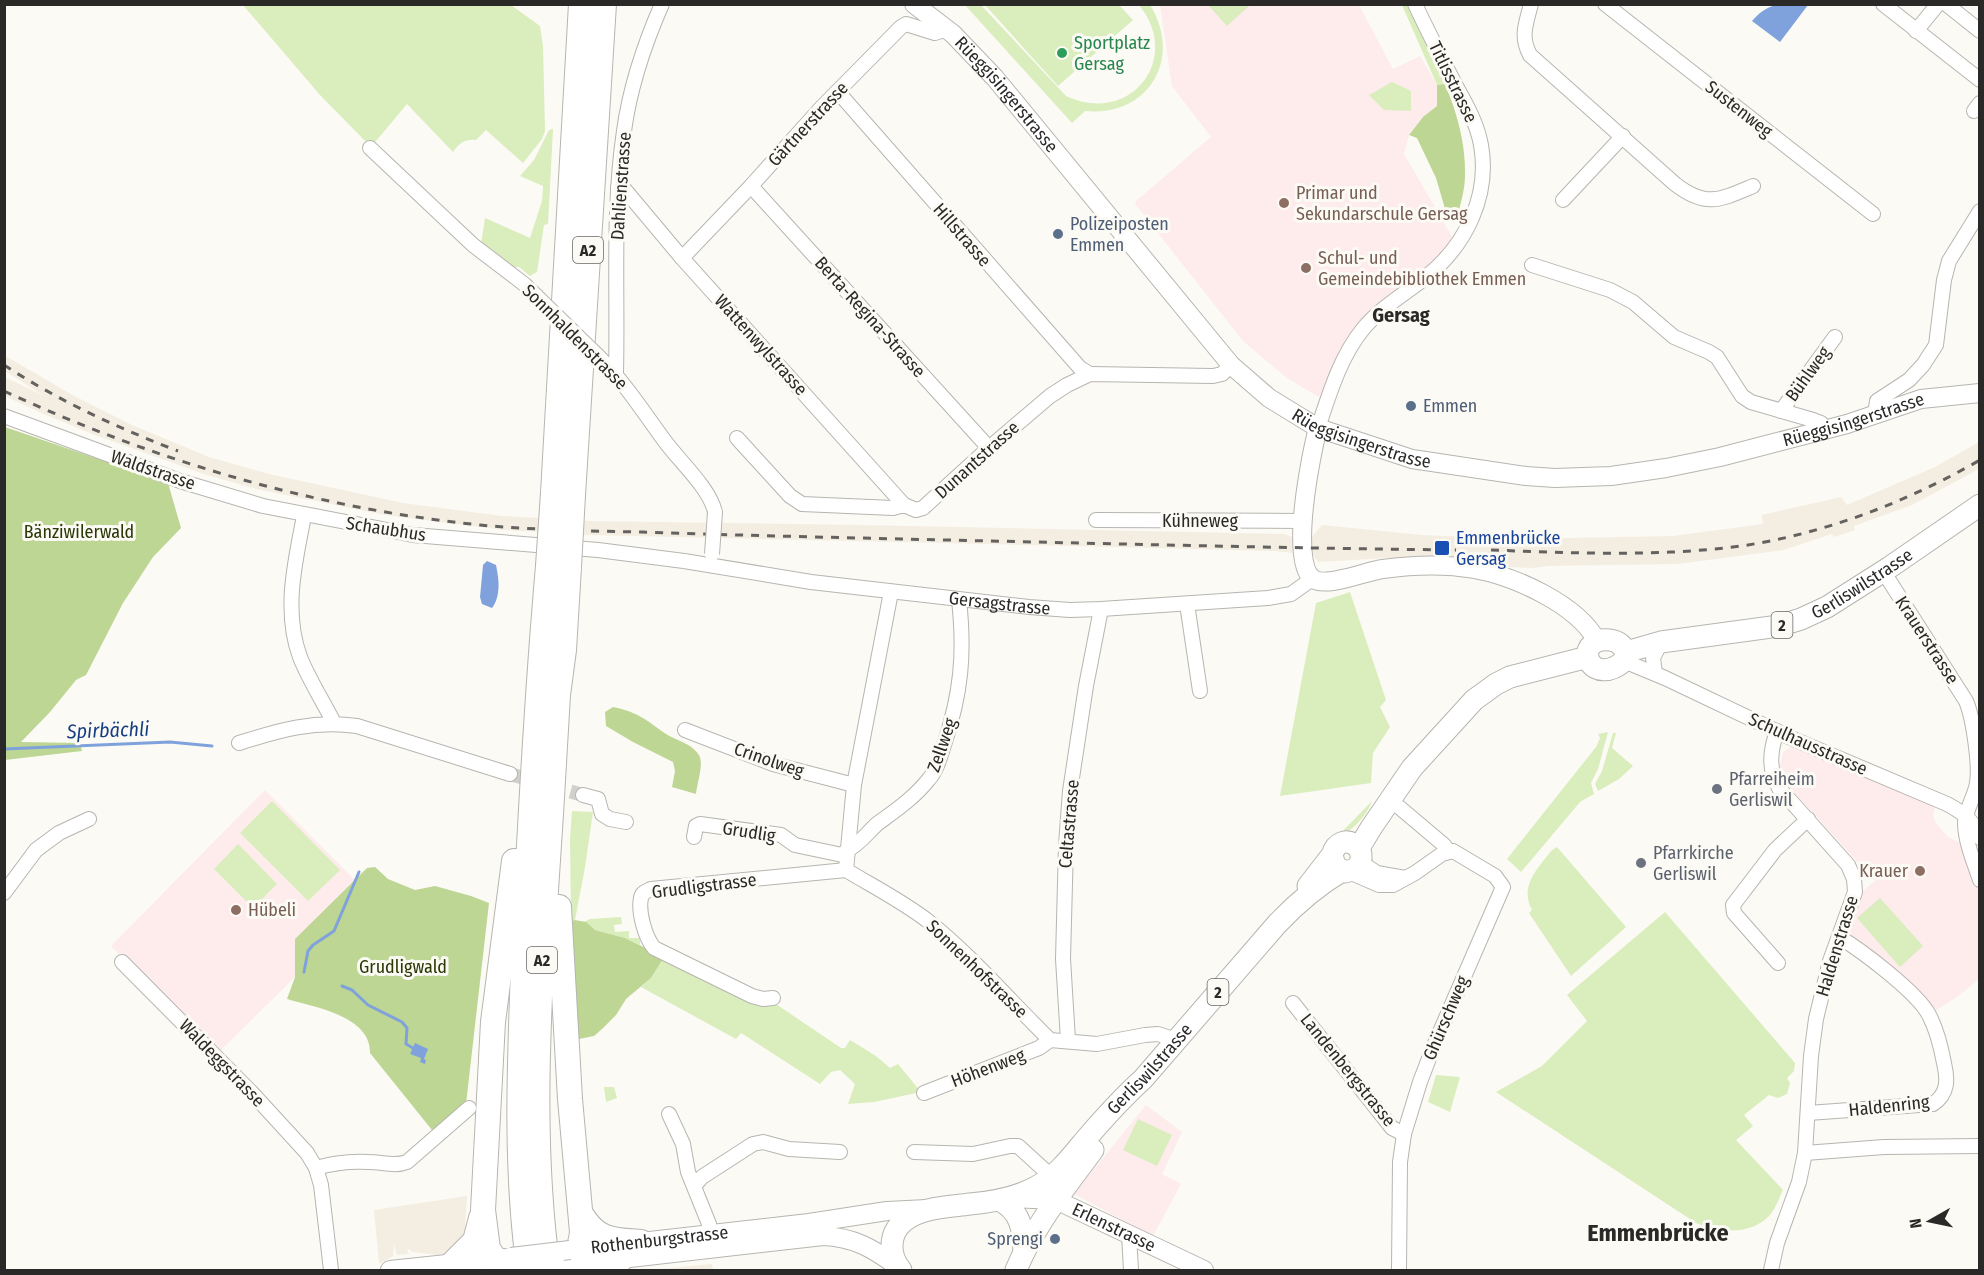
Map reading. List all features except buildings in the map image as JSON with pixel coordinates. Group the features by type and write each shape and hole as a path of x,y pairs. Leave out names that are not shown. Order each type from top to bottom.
{"highway":[{"name":"A2","path":"563,494 581,4"},
{"name":"A2","path":"508,1265 521,1181 519,1106 521,772 558,567 604,4"},
{"name":"A2","path":"558,567 564,650 558,695 539,1026 537,1104 540,1180 566,1260"},
{"path":"564,650 568,681 558,852 559,901 567,1066 582,1232 566,1260"},
{"path":"508,1265 486,1244 483,1210 496,994 513,870 521,772"},
{"path":"452,1264 475,1241 483,1210"},
{"path":"581,1215 589,1226 605,1238 641,1242"}],"main road":[{"name":"Gerliswilstrasse","path":"1625,657 1661,642 1790,623 1827,607 1980,505"},
{"path":"1614,641 1621,644 1625,657 1613,669 1600,670 1590,664 1592,649 1614,641"},
{"name":"Gerliswilstrasse","path":"1052,1177 1121,1098 1143,1079 1295,906 1303,891 1348,858 1412,768 1464,710 1496,684 1592,649"},
{"name":"2","path":"1020,1261 1056,1200 1126,1106 1143,1079"},
{"name":"2","path":"899,1269 891,1248 897,1229 903,1221 928,1209 1004,1198 1036,1187 1052,1177"},
{"path":"1004,1198 1020,1219 1023,1234 1020,1261"}],"street":[{"name":"Dahlienstrasse","path":"616,374 618,188 624,131 632,88 648,37 662,4"},
{"name":"Rüeggisingerstrasse","path":"914,4 947,29 995,78 1231,365 1269,398 1318,428 1412,459 1526,476 1574,478 1611,476 1726,456 1827,430 1921,399 1980,393"},
{"name":"Titlisstrasse","path":"1318,428 1344,359 1364,329 1388,305 1429,275 1457,246 1472,219 1480,195 1484,172 1481,144 1472,116 1415,4"},
{"path":"1531,4 1523,33 1524,44 1530,55 1675,184 1696,198 1706,200 1724,197 1753,186"},
{"name":"Sustenweg","path":"1605,4 1873,214"},
{"path":"1882,4 1980,80"},
{"path":"1916,31 1938,4"},
{"path":"1946,4 1980,31"},
{"name":"Gärtnerstrasse","path":"682,258 821,108 906,24 935,33 947,29"},
{"name":"Hillstrasse","path":"838,92 1073,360 1090,374"},
{"path":"1563,200 1623,136"},
{"name":"Sonnhaldenstrasse","path":"370,148 473,245 524,284 616,374 713,504 715,512 712,560"},
{"name":"Berta-Regina-Strasse","path":"751,186 988,448"},
{"name":"Wattenwylstrasse","path":"618,188 625,190 682,258 904,505"},
{"path":"1875,415 1877,401 1909,380 1923,365 1936,345 1944,280 1949,261 1980,211"},
{"path":"1532,265 1610,290 1633,302 1674,337 1709,351 1717,357 1742,396 1751,402 1814,420 1827,430"},
{"name":"Bühlweg","path":"1781,411 1835,337"},
{"name":"Dunantstrasse","path":"737,438 790,496 802,504 893,508 904,505 916,510 923,508 988,448 1050,396 1090,374 1213,376 1222,374 1231,365"},
{"name":"Waldstrasse","path":"4,416 180,481 261,506 304,516"},
{"path":"1318,428 1309,461 1303,521 1303,556 1308,574 1312,579 1330,582 1385,568 1474,569 1541,593 1559,604 1584,624 1592,649"},
{"path":"304,516 291,607 294,635 300,657 334,723"},
{"name":"Schaubhus","path":"304,516 413,535 598,550 684,561"},
{"name":"Kühneweg","path":"1096,520 1303,521"},
{"name":"Gersagstrasse","path":"684,561 712,560 811,582 959,600 1071,610 1268,598 1291,594 1312,579"},
{"name":"Krauerstrasse","path":"1883,571 1970,711 1978,772 1971,804 1966,814"},
{"path":"846,859 854,785 891,592"},
{"name":"Zellweg","path":"846,859 876,826 905,805 931,778 937,768 962,672 963,632 959,600"},
{"path":"1187,604 1200,691"},
{"name":"Celtastrasse","path":"1068,1040 1062,959 1070,791 1084,698 1101,609"},
{"path":"1655,673 1653,658 1661,642"},
{"name":"Schulhausstrasse","path":"1625,657 1777,732 1966,814"},
{"path":"239,743 281,729 334,723 368,729 491,769 521,772"},
{"name":"Crinolweg","path":"684,730 772,764 854,785"},
{"name":"Haldenstrasse","path":"1772,1270 1776,1243 1799,1182 1805,1153 1811,1056 1816,1019 1830,961 1855,892 1854,879 1848,865 1779,788 1773,777 1771,762 1777,732"},
{"path":"583,795 598,799 602,814 609,819 626,822"},
{"path":"1348,858 1379,885 1393,885 1408,878 1448,851 1399,807"},
{"path":"1966,814 1974,824 1980,838"},
{"path":"1966,814 1966,833 1980,880"},
{"path":"4,893 36,850 59,832 89,819"},
{"path":"1778,963 1734,913 1733,904 1775,850 1808,819"},
{"name":"Grudlig","path":"694,837 696,825 700,824 781,835 795,845 846,859"},
{"name":"Ghürschweg","path":"1399,1270 1400,1162 1404,1134 1433,1048 1503,887 1495,876 1459,853 1448,851"},
{"name":"Grudligstrasse","path":"773,998 763,999 752,996 654,948 644,931 641,897 644,892 651,889 846,859"},
{"name":"Sonnenhofstrasse","path":"846,859 928,921 970,957 1050,1040"},
{"name":"Haldenring","path":"1808,1113 1933,1104 1946,1090 1946,1071 1940,1042 1929,1013 1915,996 1853,945 1839,937"},
{"name":"Waldeggstrasse","path":"122,963 302,1146 316,1168 323,1200 331,1270"},
{"name":"Landenbergstrasse","path":"1293,1003 1392,1128 1404,1134"},
{"path":"1050,1040 1097,1044 1158,1034 1176,1040"},
{"name":"Höhenweg","path":"924,1092 1039,1048 1050,1040"},
{"path":"316,1168 350,1162 373,1162 397,1166 407,1162 469,1108"},
{"path":"669,1114 683,1144 688,1172 708,1221 712,1241"},
{"path":"695,1185 702,1177 753,1144 763,1142 789,1149 840,1152"},
{"path":"914,1152 973,1154 1018,1146 1052,1177"},
{"path":"1805,1153 1884,1147 1980,1146"},
{"path":"1004,1198 1056,1200"},
{"name":"Erlenstrasse","path":"1056,1200 1204,1270"},
{"name":"Rothenburgstrasse","path":"566,1260 615,1264 712,1241 887,1211 928,1209"},
{"path":"1129,1235 1131,1270"},
{"name":"Rothenburgstrasse","path":"390,1270 452,1264 508,1265 566,1260 641,1242 813,1236 840,1237 870,1247 899,1269"}],"shaded area":[{"name":"Primar und Sekundarschule Gersag","path":"1160,5 1359,5 1393,69 1420,56 1437,85 1437,106 1423,117 1409,135 1404,154 1454,240 1432,264 1381,305 1319,397 1287,378 1243,341 1135,204 1211,137 1172,86"},
{"path":"4,355 76,397 132,425 209,457 269,474 403,503 502,516 591,521 1284,534 1292,537 1293,553 591,535 504,530 385,515 256,489 207,475 92,434 39,412 5,396 5,377 44,396 5,371"},
{"path":"1979,442 1979,469 1912,505 1854,526 1855,530 1834,537 1832,534 1783,550 1678,564 1532,568 1505,567 1457,559 1388,558 1318,562 1311,552 1311,538 1322,525 1422,535 1517,539 1673,536 1763,524 1762,515 1841,497 1847,505 1935,467"},
{"name":"Krauer","path":"1791,747 1801,747 1935,804 1933,816 1935,822 1948,837 1961,843 1971,856 1979,889 1979,979 1935,1011 1933,1012 1884,963 1853,938 1850,931 1851,924 1863,891 1875,881 1783,780 1780,767 1783,752"},
{"name":"Hübeli","path":"265,790 356,881 295,939 295,977 217,1054 111,946"},
{"path":"1146,1105 1182,1132 1162,1174 1181,1184 1153,1236 1074,1194"},
{"path":"467,1196 464,1242 446,1254 437,1255 412,1252 409,1249 407,1250 409,1254 397,1255 394,1244 393,1256 379,1264 374,1210"},
{"path":"712,1264 713,1270 649,1270"}],"green space":[{"path":"243,5 511,5 540,26 543,46 545,131 542,139 523,163 486,130 476,140 463,142 453,152 407,104 371,147 320,95"},
{"path":"965,5 981,5 1066,96 1089,103 1111,102 1129,95 1143,82 1152,65 1155,46 1151,26 1139,5 1150,5 1159,25 1163,45 1161,63 1154,80 1142,94 1127,104 1108,110 1085,111 1072,123"},
{"name":"Sportplatz Gersag","path":"985,5 1119,5 1133,20 1058,86"},
{"path":"1208,5 1250,5 1227,26"},
{"path":"1402,5 1408,5 1445,84 1437,85"},
{"path":"1392,82 1411,91 1411,111 1384,110 1369,95"},
{"path":"1445,84 1457,117 1464,152 1465,181 1457,218 1446,212 1436,178 1417,138 1409,135 1423,117 1437,106 1437,85"},
{"path":"553,129 548,224 544,225 537,272 530,276 481,244 485,218 530,238 542,201 543,186 520,176 534,160 549,130"},
{"name":"Bänziwilerwald","path":"5,427 168,483 181,528 153,557 123,603 86,675 76,680 21,742 80,743 82,751 5,760"},
{"path":"1350,592 1386,700 1380,707 1390,727 1373,753 1371,783 1280,796 1316,603"},
{"path":"613,707 641,717 666,734 690,746 697,753 701,766 696,794 672,787 675,771 673,762 606,726 605,712"},
{"path":"1608,732 1598,769 1591,783 1594,794 1580,802 1521,872 1507,859 1596,747 1600,738 1598,734"},
{"path":"1613,733 1616,733 1612,748 1633,766 1619,779 1598,791 1595,784 1602,771"},
{"path":"272,801 340,870 308,901 240,833"},
{"path":"1372,801 1359,822 1349,831 1337,837"},
{"path":"572,811 593,812 575,920 571,921 570,839"},
{"path":"238,844 277,884 253,908 214,869"},
{"path":"1557,847 1626,927 1571,976 1529,913 1532,910 1528,893 1529,885 1541,864"},
{"name":"Grudligwald","path":"375,867 388,879 415,890 435,886 489,903 466,1104 432,1130 370,1053 368,1040 361,1030 339,1015 287,999 295,977 295,939 367,868"},
{"path":"1880,898 1923,946 1900,967 1857,918"},
{"path":"1665,912 1795,1063 1794,1071 1787,1078 1790,1083 1787,1094 1778,1098 1769,1095 1744,1115 1753,1126 1736,1140 1783,1190 1769,1216 1752,1227 1724,1230 1696,1223 1496,1092 1542,1066 1587,1021 1567,995"},
{"path":"621,917 622,924 614,925 615,932 629,931 629,938 640,938 640,945 625,938 595,930 584,922 590,919"},
{"path":"571,921 586,922 595,930 625,938 664,957 651,978 626,999 616,1015 602,1029 594,1036 579,1039 571,928"},
{"path":"664,957 773,1002 841,1048 845,1048 850,1040 876,1056 890,1068 898,1064 921,1092 874,1102 848,1104 855,1084 840,1070 831,1072 820,1084 741,1033 736,1039 641,987 651,978"},
{"path":"1436,1075 1460,1077 1450,1112 1428,1102"},
{"path":"604,1087 614,1087 617,1098 606,1102"},
{"path":"1138,1119 1172,1135 1157,1166 1123,1150"}],"water":[{"path":"1776,5 1808,5 1780,42 1752,21 1764,10"},
{"path":"487,561 496,565 498,576 498,593 492,608 482,604 480,597 483,565"},
{"path":"415,1043 428,1049 424,1059 425,1064 420,1062 421,1058 410,1054"}],"waterway":[{"name":"Spirbächli","path":"4,749 170,742 212,746"},
{"name":"Spirbächli","path":"304,972 308,951 334,931 359,872"},
{"name":"Spirbächli","path":"342,986 352,990 368,1005 402,1022 407,1028 406,1044 413,1048"}],"tunnel":[{"path":"510,774 583,795"}],"railway":[{"path":"4,365 89,413 178,451"},
{"path":"4,391 119,439 236,478 357,507 480,525 561,530 772,536 1456,550"},
{"path":"1491,550 1585,553 1679,552 1772,541 1834,525 1894,503 1980,460"}],"place":[{"name":"Sportplatz Gersag","path":"1062,53"},
{"name":"Primar und Sekundarschule Gersag","path":"1284,203"},
{"name":"Polizeiposten Emmen","path":"1058,234"},
{"name":"Schul- und Gemeindebibliothek Emmen","path":"1306,268"},
{"name":"Emmen","path":"1411,406"},
{"name":"Emmenbrücke Gersag","path":"1442,548"},
{"name":"Pfarreiheim Gerliswil","path":"1717,789"},
{"name":"Pfarrkirche Gerliswil","path":"1641,863"},
{"name":"Krauer","path":"1920,871"},
{"name":"Hübeli","path":"236,910"},
{"name":"Sprengi","path":"1055,1239"}],"district":[{"name":"Gersag","path":"1401,315"},
{"name":"Emmenbrücke","path":"1658,1233"}]}
